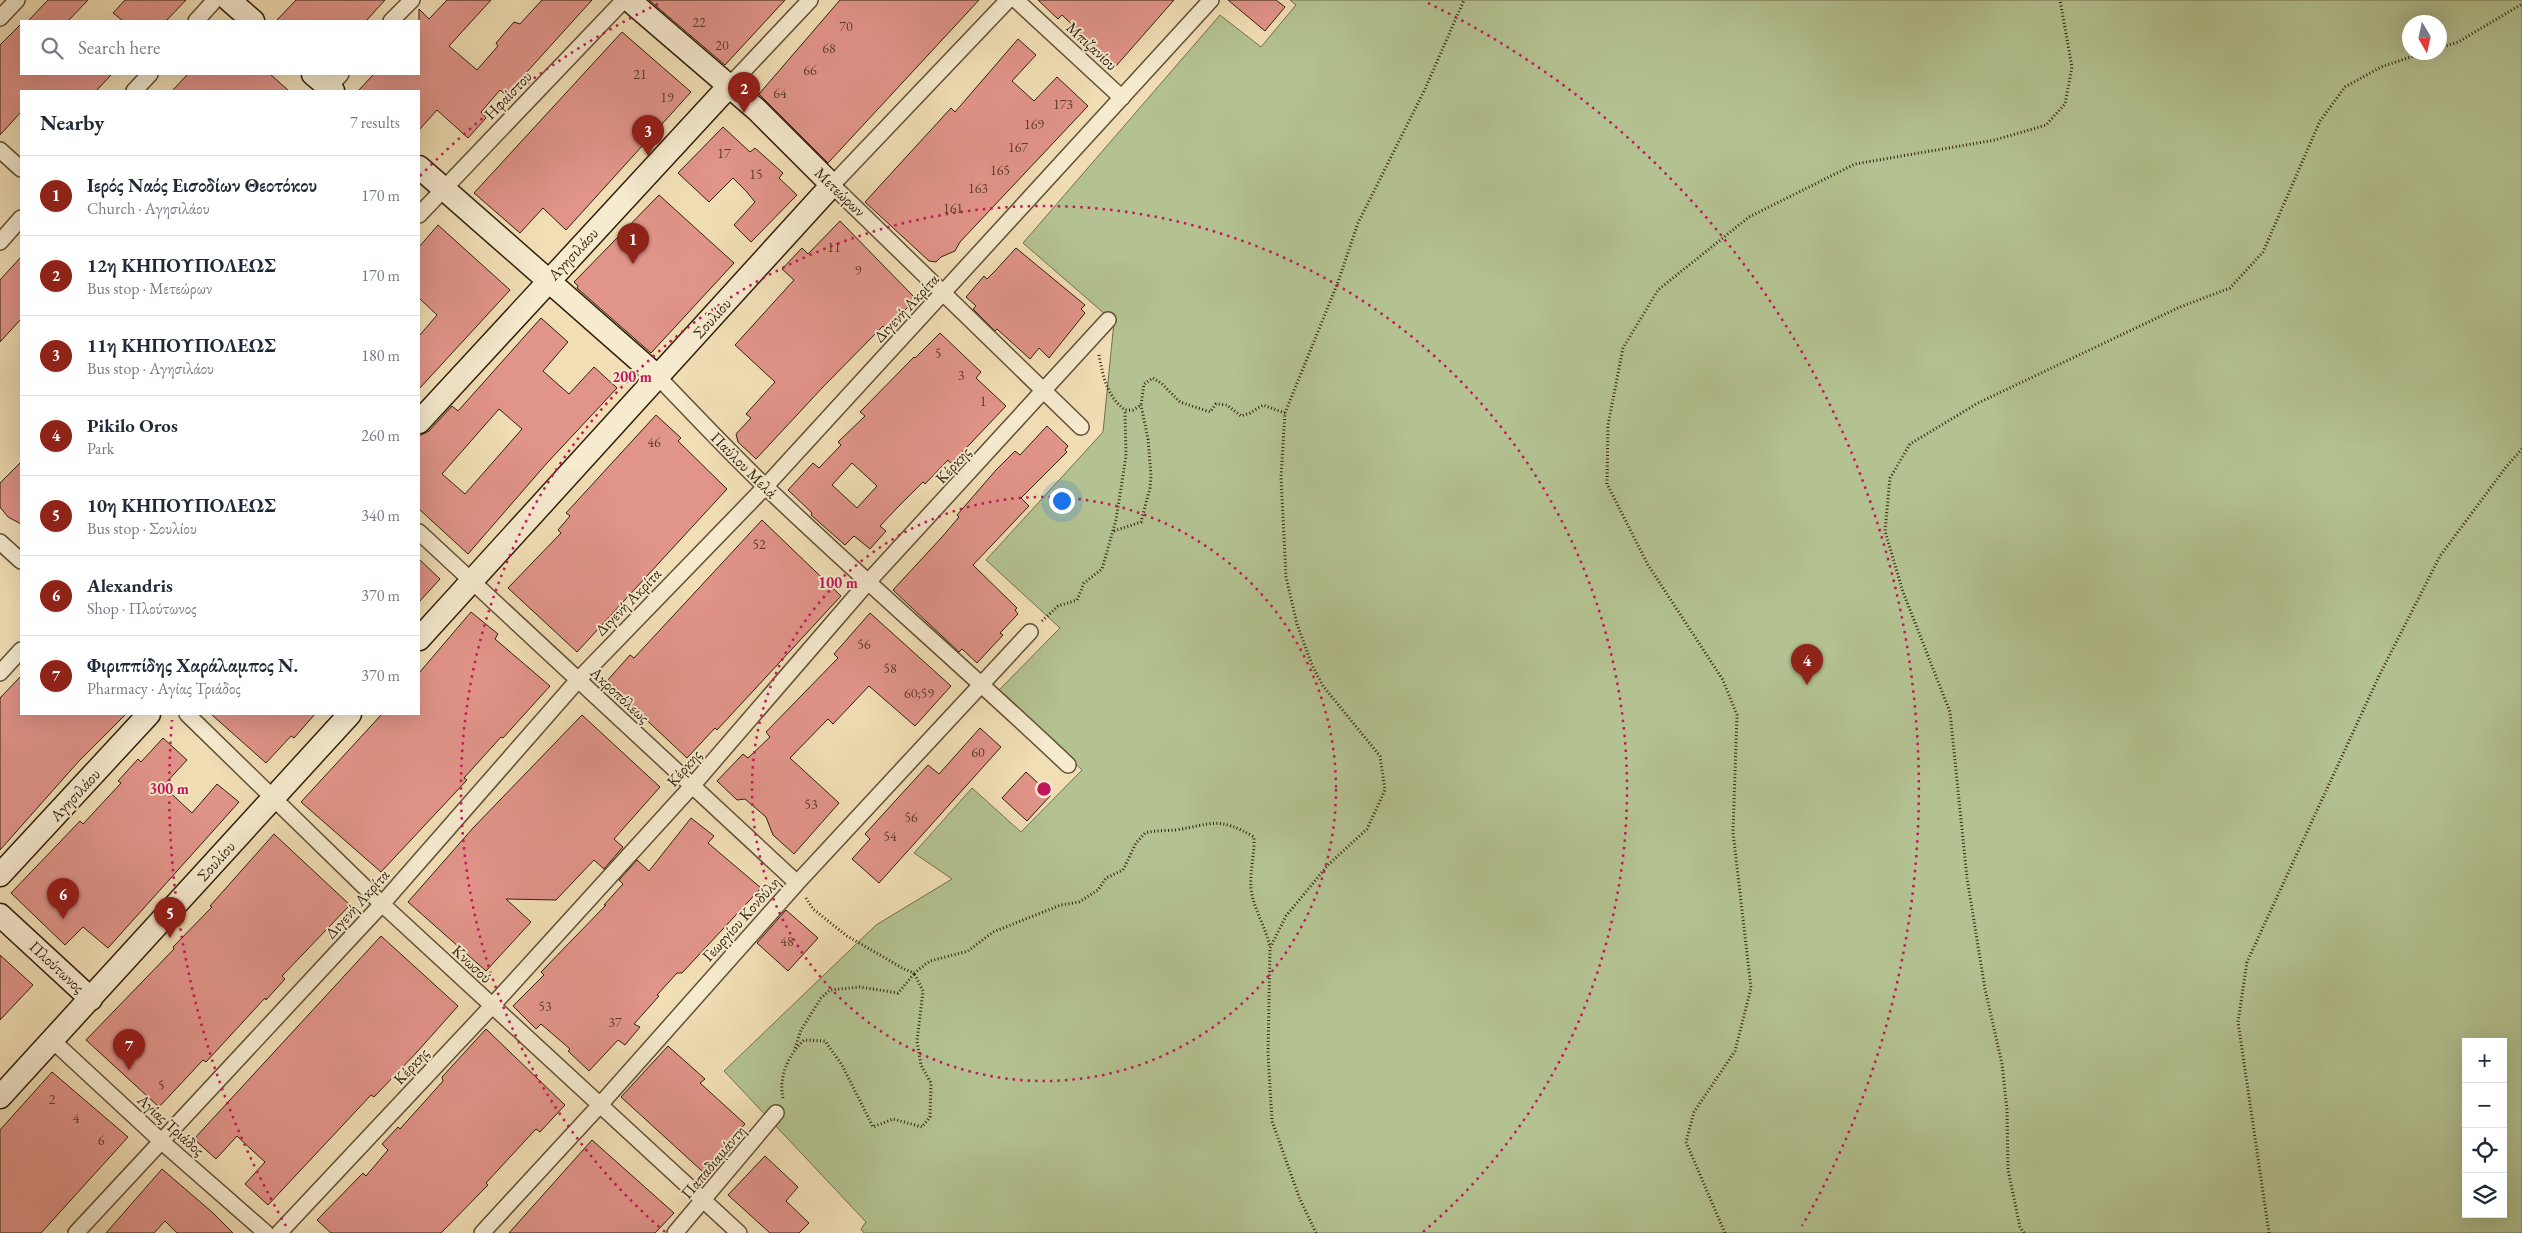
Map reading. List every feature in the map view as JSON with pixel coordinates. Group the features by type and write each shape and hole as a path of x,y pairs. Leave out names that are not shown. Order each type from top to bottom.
{"street":[{"path":"0,18 17,0"},
{"path":"197,20 215,0"},
{"path":"229,0 252,20"},
{"path":"392,20 412,0"},
{"name":"Ηφαίστου","path":"420,214 624,0"},
{"name":"Μετεώρων","path":"630,0 730,86 1082,427"},
{"name":"Αγησιλάου","path":"420,421 810,0"},
{"name":"Σουλίου","path":"420,638 832,185 1008,0"},
{"name":"Μπιζανίου","path":"1016,0 1122,98"},
{"name":"Διγενή Ακρίτα","path":"76,1233 382,904 578,680 765,487 1211,0"},
{"path":"135,90 149,75"},
{"path":"0,150 20,168"},
{"name":"Παύλου Μελά","path":"420,168 658,377 765,487 983,684 1068,765"},
{"path":"0,242 20,219"},
{"name":"Κέρκης","path":"279,1233 492,1006 692,786 868,582 1045,391 1108,320"},
{"name":"Ακροπόλεως","path":"420,533 797,883"},
{"path":"0,542 20,560"},
{"name":"Γεωργίου Κονδύλη","path":"482,1233 599,1106 797,883 1030,632"},
{"path":"0,672 20,651"},
{"name":"Αγησιλάου","path":"0,875 148,715"},
{"name":"Κνωσού","path":"188,715 272,800 382,904 739,1233"},
{"name":"Σουλίου","path":"3,1087 53,1041 349,715"},
{"name":"Πλούτωνος","path":"0,915 91,999"},
{"name":"Αγίας Τριάδος","path":"53,1041 161,1141 266,1233"},
{"name":"Παπαδιαμάντη","path":"675,1233 776,1114"}],"path":[{"path":"1270,948 1286,916 1328,866 1367,829 1385,790 1380,756 1322,686 1312,666 1297,624 1286,578 1281,477 1285,413 1338,282 1358,223 1425,89 1464,0"},
{"path":"1726,1233 1686,1142 1694,1112 1735,1051 1751,988 1733,832 1737,715 1723,680 1648,565 1607,484 1608,425 1623,348 1658,290 1749,217 1855,164 1995,140 2046,125 2065,104 2072,67 2060,0"},
{"path":"2447,46 2458,42 2522,4"},
{"path":"2024,1233 2020,1227 2008,1170 2007,1110 2002,1064 1985,989 1967,878 1950,712 1902,592 1885,531 1890,478 1910,444 1978,403 2180,307 2230,288 2263,252 2320,121 2345,87 2381,68 2403,60"},
{"path":"1091,339 1098,352 1106,385 1114,402 1125,410 1133,410 1141,404"},
{"path":"1113,531 1141,522 1150,488 1148,439 1141,404 1144,384 1153,378 1161,383 1180,402 1210,412 1216,404 1227,405 1241,416 1263,405 1285,413"},
{"path":"1030,632 1058,606 1077,600 1084,583 1102,569 1113,531 1126,456 1125,410"},
{"path":"2269,1233 2238,1022 2247,962 2379,676 2440,556 2522,449"},
{"path":"776,1114 784,1101 781,1087 801,1030 821,998 830,990 860,987 898,993 914,973 930,961 968,951 993,932 1061,905 1079,902 1098,890 1106,878 1123,870 1136,843 1145,832 1187,828 1204,823 1226,823 1254,836 1255,856 1251,877 1252,894 1265,927 1270,948 1268,1054 1272,1121 1299,1196 1316,1233"},
{"path":"794,1050 804,1040 825,1041 842,1066 873,1127 893,1119 922,1127 930,1117 931,1083 921,1065 917,1041 923,991 914,973 865,948 832,925 813,909 797,883"}],"green space":[{"path":"1290,0 2522,0 2522,1233 864,1233 861,1229 866,1222 724,1071 876,925 952,879 914,853 972,788 1021,832 1082,770 999,690 1060,628 986,560 1103,432 1114,322 1023,243 1220,15 1261,47 1296,5"}],"building":[{"path":"48,0 88,0 69,20 29,20"},
{"path":"125,0 186,0 167,20 122,20 113,13"},
{"path":"296,0 385,0 367,20 277,20"},
{"path":"447,0 491,0 449,46 477,70 498,46 496,43 514,22 520,24 542,0 592,0 506,95 500,90 481,112 486,118 468,138 437,110 420,129 420,90 359,90 373,75 420,75 419,9 429,19"},
{"path":"649,0 785,0 725,65"},
{"path":"840,0 979,0 828,163 759,94"},
{"path":"1038,0 1174,0 1116,66 1062,15 1058,19"},
{"path":"1228,0 1276,0 1285,7 1265,31"},
{"path":"20,25 20,75 111,75 97,90 20,90 20,113 0,135 0,45"},
{"path":"622,32 691,92 566,230 543,208 520,233 474,193"},
{"path":"1018,39 1036,55 1012,81 1034,101 1057,77 1088,106 960,242 955,251 941,257 936,262 929,261 865,202 951,108 955,112"},
{"path":"187,75 271,75 288,90 173,90"},
{"path":"723,127 750,152 755,148 783,173 779,178 797,195 751,242 734,225 755,202 733,178 709,202 678,173"},
{"path":"659,195 734,263 651,353 577,288 578,286 574,282"},
{"path":"840,221 916,299 886,329 883,326 756,459 738,442 736,434 751,418 746,414 775,382 735,345 794,280 782,269 802,248 808,254"},
{"path":"438,225 510,290 420,388 420,335 437,315 420,299 420,246"},
{"path":"1016,248 1085,305 1081,309 1085,313 1049,358 1039,348 1030,359 997,329 995,331 973,309 976,306 966,297 984,276 987,279"},
{"path":"20,258 20,320 0,342 0,280"},
{"path":"541,318 568,342 543,371 569,394 594,367 617,388 547,463 468,554 420,510 420,436 429,431 452,406 458,411","holes":["499,409 522,429 465,494 442,474"]},
{"path":"940,333 981,372 976,378 1006,406 951,464 948,460 925,484 923,482 897,508 880,526 886,531 870,549 854,536 845,545 811,515 812,513 788,490 813,463 819,468 841,445 838,442 865,416 860,412","holes":["852,463 877,486 857,508 832,485"]},
{"path":"656,415 681,438 678,441 727,489 577,652 508,588 561,533 558,530 570,516 566,513"},
{"path":"1047,426 1068,446 1065,450 1067,452 1021,498 1029,506 973,565 1017,608 1015,610 1018,614 1000,633 1003,635 977,663 962,649 959,652 893,590 942,537 959,517 957,515 996,470 1015,451 1020,455"},
{"path":"20,463 20,523 8,517 0,507 0,483"},
{"path":"762,520 841,596 717,730 715,728 687,758 606,682 630,655 634,658"},
{"path":"420,560 440,579 420,601"},
{"path":"471,612 498,634 495,639 550,686 503,738 501,737 464,778 467,780 381,872 301,802 381,715 420,715 420,672"},
{"path":"870,613 951,686 915,726 869,686 833,724 828,719 790,758 839,803 794,854 773,835 766,817 745,799 737,800 717,781 743,754 748,758 770,737 766,732 838,658 834,654"},
{"path":"20,677 20,715 125,715 79,761 0,850 0,698"},
{"path":"212,715 314,715 294,738 291,736 266,763"},
{"path":"582,715 660,787 614,839 623,847 604,869 594,860 556,900 506,899 531,922 486,971 408,902 473,828"},
{"path":"980,728 1001,747 879,883 852,859 870,839 865,834 928,765 939,774"},
{"path":"163,738 187,760 163,786 192,813 217,784 239,802 108,948 83,927 65,945 11,893 80,821 83,824 121,783 118,781 138,759 141,762"},
{"path":"1026,772 1051,795 1027,821 1002,798"},
{"path":"691,818 714,836 708,843 761,888 682,973 677,973 657,995 659,996 634,1024 640,1027 625,1045 618,1040 589,1071 568,1051 570,1049 541,1024 536,1029 513,1006 544,975 541,972 606,905 604,905 623,884 619,880 637,860 649,871"},
{"path":"274,834 350,905 282,976 285,979 266,1000 265,998 206,1062 203,1060 159,1107 86,1040 174,949 173,947 212,907 210,906"},
{"path":"786,910 818,938 788,971 757,943"},
{"path":"381,936 458,1006 417,1052 374,1097 371,1095 268,1205 245,1184 265,1162 237,1136 216,1159 194,1139"},
{"path":"0,955 33,985 0,1020"},
{"path":"486,1029 565,1105 540,1132 536,1129 486,1183 488,1185 441,1233 331,1233 317,1220 363,1173 366,1176 388,1150 382,1144 398,1127 400,1129 443,1081 442,1077"},
{"path":"668,1046 705,1079 700,1083 745,1124 702,1171 621,1097"},
{"path":"52,1072 128,1137 41,1233 0,1233 0,1130"},
{"path":"592,1140 674,1213 655,1233 509,1233"},
{"path":"765,1156 798,1187 786,1201 809,1223 799,1233 770,1233 728,1195"},
{"path":"162,1169 233,1233 177,1233 165,1221 154,1233 106,1233"}],"place":[{"name":"12η ΚΗΠΟΥΠΟΛΕΩΣ","path":"744,113"},
{"name":"11η ΚΗΠΟΥΠΟΛΕΩΣ","path":"648,156"},
{"name":"Ιερός Ναός Εισοδίων Θεοτόκου","path":"633,264"},
{"name":"Pikilo Oros","path":"1807,685"},
{"name":"Alexandris","path":"63,919"},
{"name":"10η ΚΗΠΟΥΠΟΛΕΩΣ","path":"170,938"},
{"name":"Φιριππίδης Χαράλαμπος Ν.","path":"129,1070"}]}
